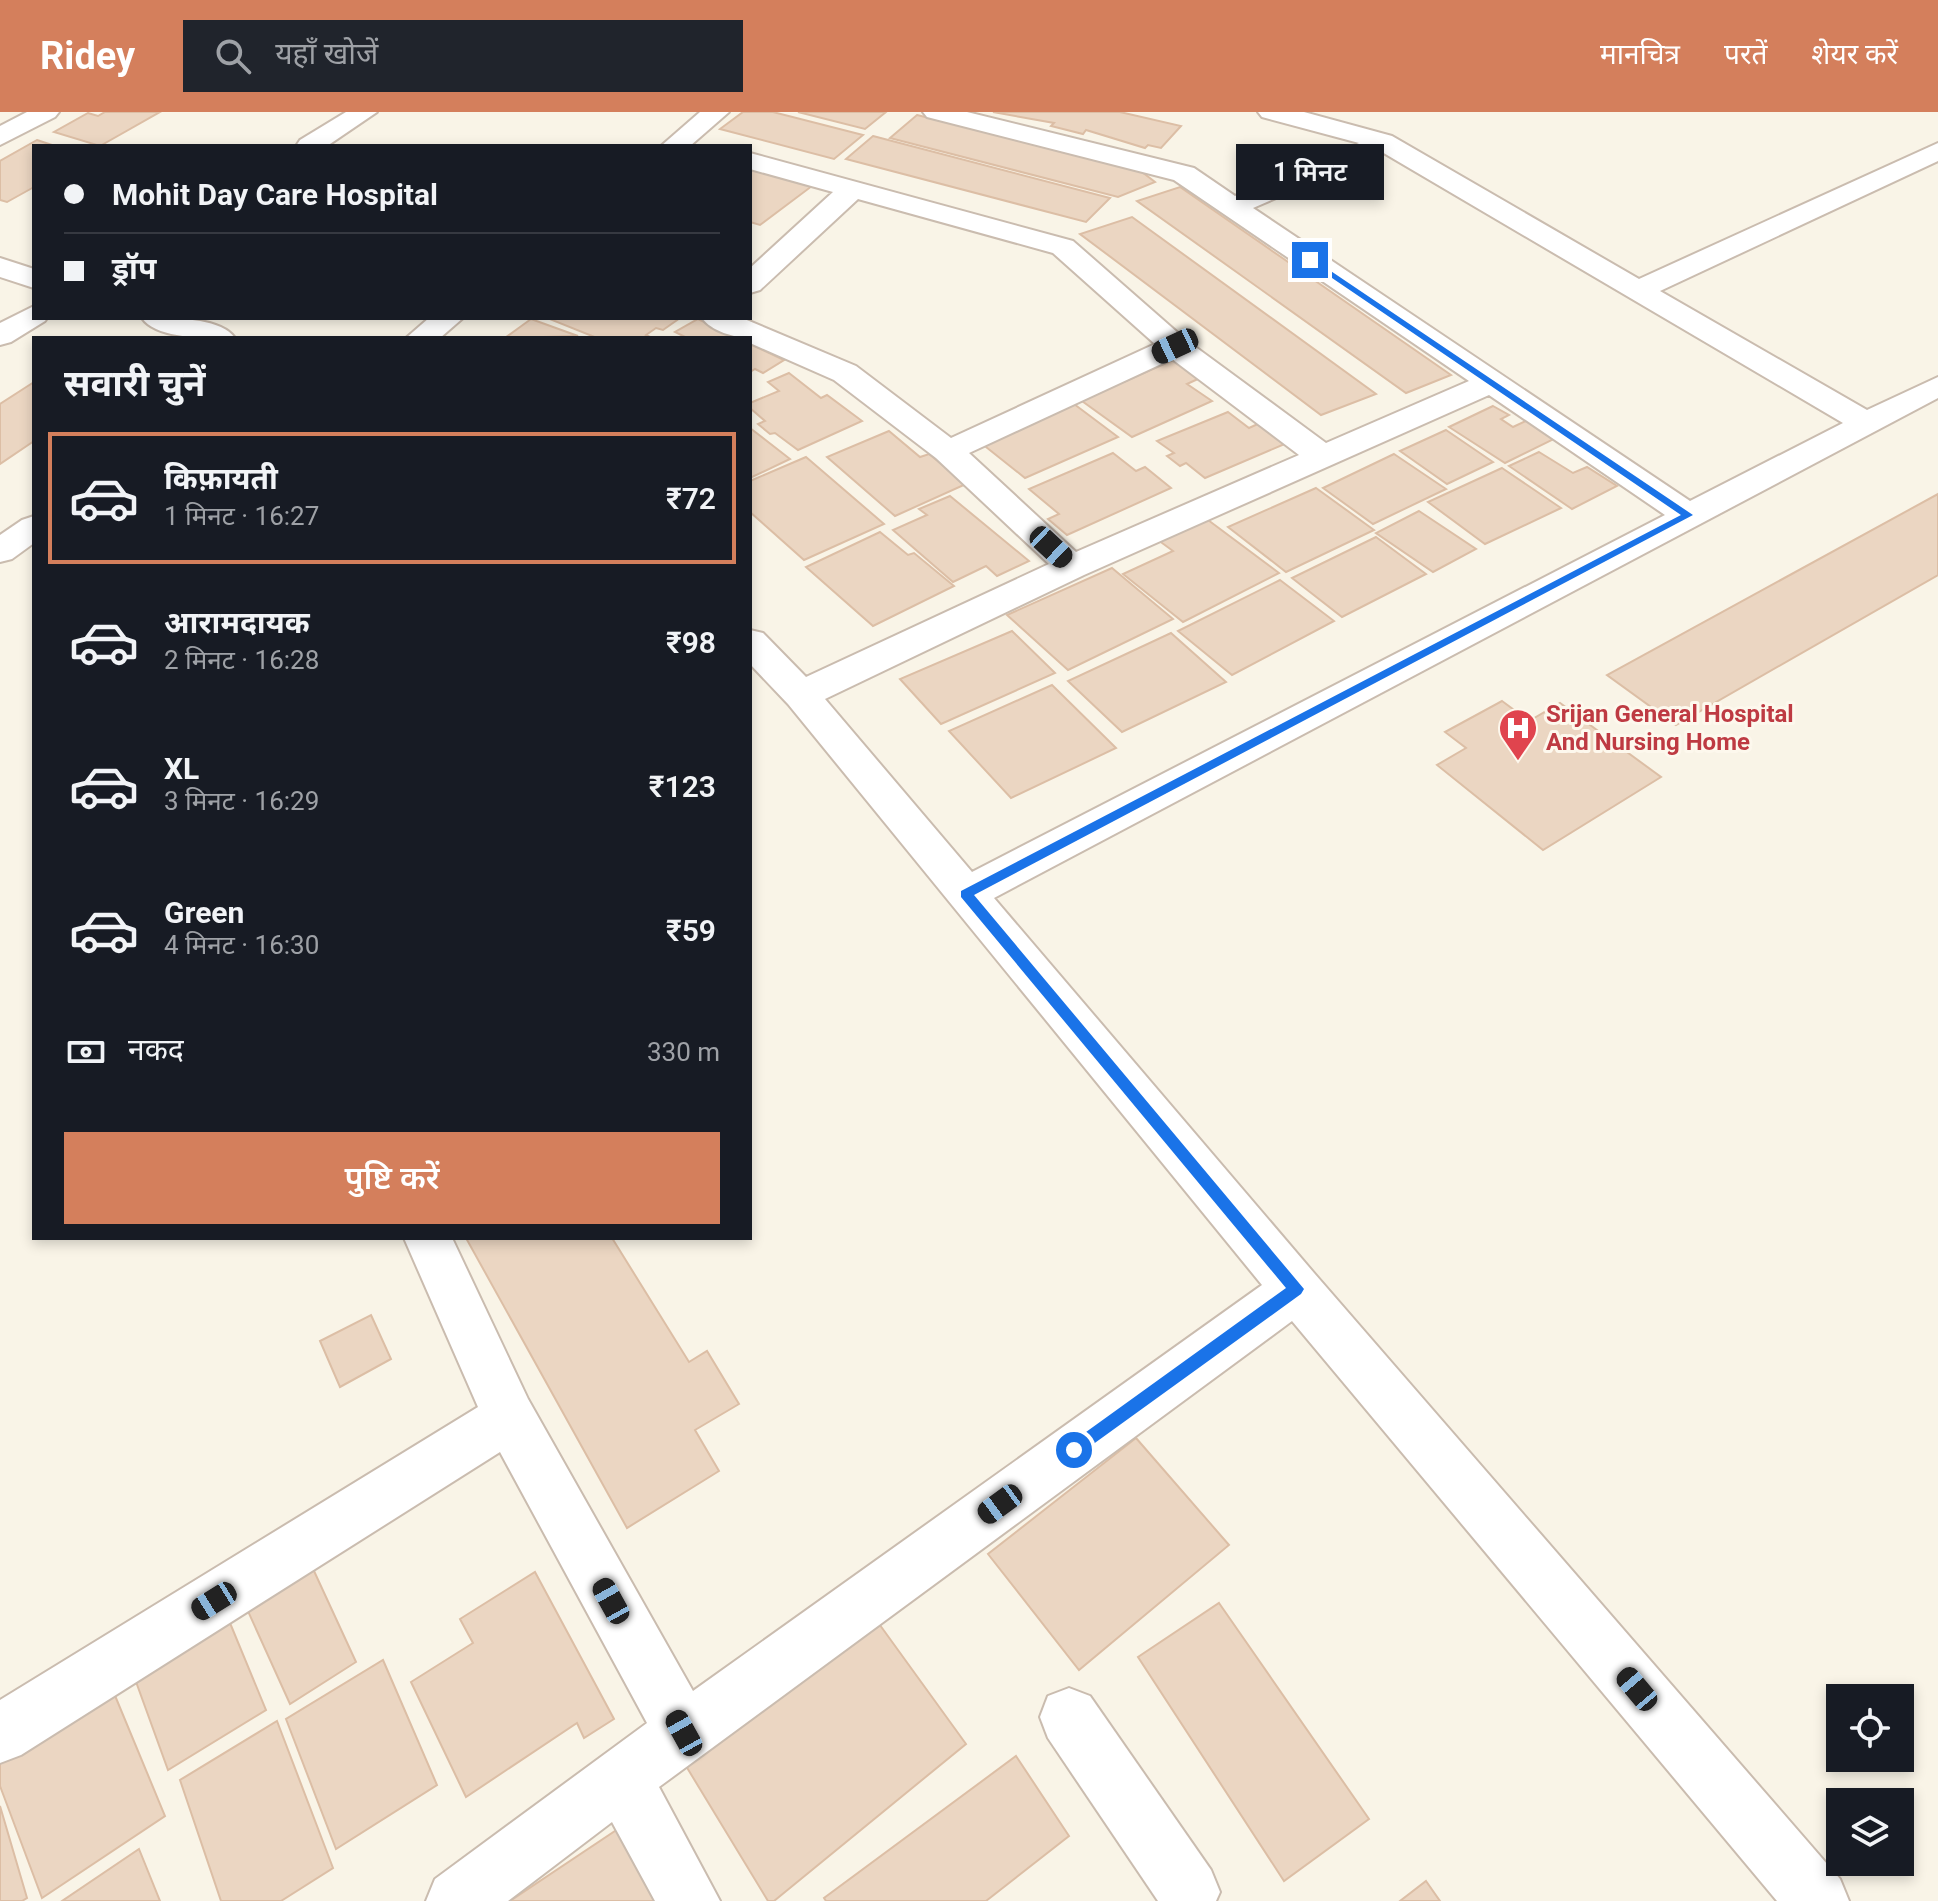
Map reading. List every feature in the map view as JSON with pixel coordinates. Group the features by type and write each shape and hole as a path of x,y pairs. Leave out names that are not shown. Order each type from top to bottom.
{"street":[{"path":"2,133 46,112"},
{"path":"312,144 364,112"},
{"path":"682,144 716,112"},
{"path":"936,112 1184,174 1688,515"},
{"path":"1271,112 1383,142 1866,423"},
{"path":"1232,207 1383,142"},
{"path":"1639,290 1938,151"},
{"path":"752,162 1063,247 1175,346 1322,456"},
{"path":"752,282 854,188"},
{"path":"0,267 32,278"},
{"path":"0,336 32,316"},
{"path":"163,320 214,336"},
{"path":"424,336 445,320"},
{"path":"722,320 845,373 948,451 1072,567"},
{"path":"948,451 1175,346"},
{"path":"801,695 1072,567 1492,382"},
{"path":"965,894 1938,386"},
{"path":"752,644 801,695 1296,1289 1818,1901"},
{"path":"429,1240 509,1417 684,1733"},
{"path":"457,1901 621,1778 1296,1289"},
{"path":"0,1734 509,1417"},
{"path":"1069,1717 1188,1898"},
{"path":"621,1778 689,1901"}],"building":[{"path":"105,112 160,112 104,144 54,132 88,113 98,116"},
{"path":"743,112 773,112 863,135 834,159 720,129"},
{"path":"798,112 886,112 865,129"},
{"path":"993,112 1120,112 1181,126 1161,148 1148,145 1145,148 1086,130 1083,134 1051,126 1054,123"},
{"path":"917,115 1138,169 1155,182 1118,197 890,138"},
{"path":"873,136 1110,198 1086,222 846,159"},
{"path":"37,140 49,144 32,144 32,188 7,202 0,200 0,161"},
{"path":"752,170 812,186 760,225 752,223"},
{"path":"1180,187 1451,375 1406,393 1137,201"},
{"path":"1132,217 1376,394 1321,415 1080,234"},
{"path":"534,320 578,336 508,336"},
{"path":"552,320 677,320 663,330 656,328 648,336 592,336"},
{"path":"700,320 734,336 683,336 675,332"},
{"path":"752,345 784,360 763,373 752,371"},
{"path":"1173,360 1200,378 1187,384 1212,401 1132,437 1075,396 1117,378 1124,382"},
{"path":"789,373 821,398 827,395 862,421 798,450 758,424 765,421 752,410 752,402 779,391 768,382"},
{"path":"32,383 32,442 0,464 0,404"},
{"path":"1070,401 1118,437 1025,478 981,443"},
{"path":"1493,406 1509,415 1501,419 1513,427 1528,420 1556,438 1505,463 1449,427"},
{"path":"1228,412 1249,428 1260,423 1287,443 1205,478 1186,463 1180,466 1167,456 1174,453 1157,441"},
{"path":"752,430 790,459 752,477"},
{"path":"1446,430 1493,462 1447,484 1400,451"},
{"path":"889,431 920,457 929,454 966,484 895,516 827,457"},
{"path":"1539,452 1573,473 1587,467 1617,486 1572,509 1509,466"},
{"path":"1113,453 1136,471 1145,467 1171,488 1067,535 1048,519 1059,514 1029,489"},
{"path":"1394,454 1446,489 1373,524 1323,488"},
{"path":"806,457 884,524 804,560 752,514 752,480"},
{"path":"1502,468 1561,508 1485,544 1428,502"},
{"path":"1316,488 1374,530 1286,572 1228,527"},
{"path":"1938,494 1938,575 1676,725 1607,675"},
{"path":"950,496 1029,561 997,576 986,566 953,582 893,530 927,515 919,509"},
{"path":"1419,511 1476,549 1433,572 1376,533"},
{"path":"1204,517 1279,573 1183,622 1123,574 1173,551 1158,540"},
{"path":"880,532 908,555 914,553 954,586 873,626 806,567"},
{"path":"1376,537 1426,574 1342,617 1292,578"},
{"path":"1112,568 1173,619 1068,670 1007,615"},
{"path":"1280,580 1334,621 1232,675 1178,631"},
{"path":"1012,631 1055,673 941,724 900,679"},
{"path":"1171,633 1226,682 1122,732 1068,681"},
{"path":"1052,685 1116,748 1011,798 949,731"},
{"path":"1502,701 1529,721 1560,703 1661,777 1543,850 1437,765 1466,748 1445,732"},
{"path":"467,1240 613,1240 689,1362 707,1351 739,1404 695,1430 719,1471 627,1528"},
{"path":"371,1315 391,1359 340,1387 320,1341"},
{"path":"1136,1438 1229,1545 1079,1670 988,1554"},
{"path":"308,1558 356,1662 290,1704 242,1598"},
{"path":"535,1572 614,1719 584,1738 577,1723 466,1797 411,1682 473,1643 460,1619"},
{"path":"1219,1603 1369,1819 1284,1881 1138,1657"},
{"path":"877,1621 966,1744 774,1901 768,1901 686,1766"},
{"path":"230,1623 266,1710 168,1770 135,1679"},
{"path":"383,1660 437,1785 336,1849 286,1719"},
{"path":"111,1686 165,1816 42,1898 0,1786 0,1757"},
{"path":"277,1721 333,1868 281,1901 221,1901 180,1780"},
{"path":"1016,1756 1069,1836 986,1901 826,1901 824,1898"},
{"path":"0,1806 27,1898 22,1901 0,1901"},
{"path":"624,1825 660,1901 510,1901"},
{"path":"139,1849 160,1901 62,1901"},
{"path":"1426,1881 1440,1901 1400,1901"}],"place":[{"name":"Srijan General Hospital And Nursing Home","path":"1518,762"}],"route":[{"path":"1074,1450 1296,1289 965,894 1688,515 1310,260"}]}
